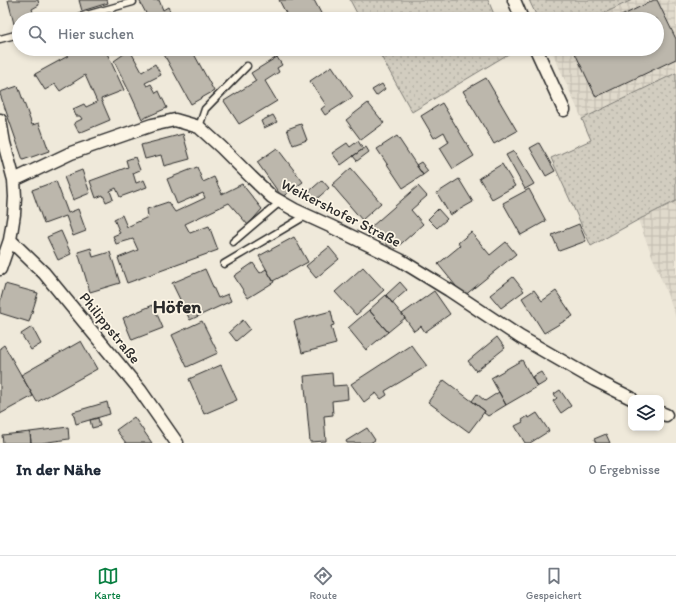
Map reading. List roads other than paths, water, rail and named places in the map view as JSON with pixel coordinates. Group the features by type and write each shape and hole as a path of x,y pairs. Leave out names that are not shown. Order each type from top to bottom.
{"street":[{"path":"514,0 519,12"},
{"path":"539,56 564,110"},
{"path":"0,120 4,143 14,180 14,214 10,240 0,269"},
{"name":"Weikershofer Straße","path":"14,180 71,153 152,125 175,120 199,127 222,147 251,178 272,197 400,260 449,290 520,337 595,380 628,396"},
{"name":"Philippstraße","path":"10,240 49,279 140,390 177,443"}],"lane":[{"path":"97,12 133,2"},
{"path":"0,39 12,36"},
{"path":"199,127 205,109 247,66"},
{"path":"233,242 280,202"},
{"path":"224,264 307,215"}],"district":[{"name":"Höfen","path":"177,306"}]}
